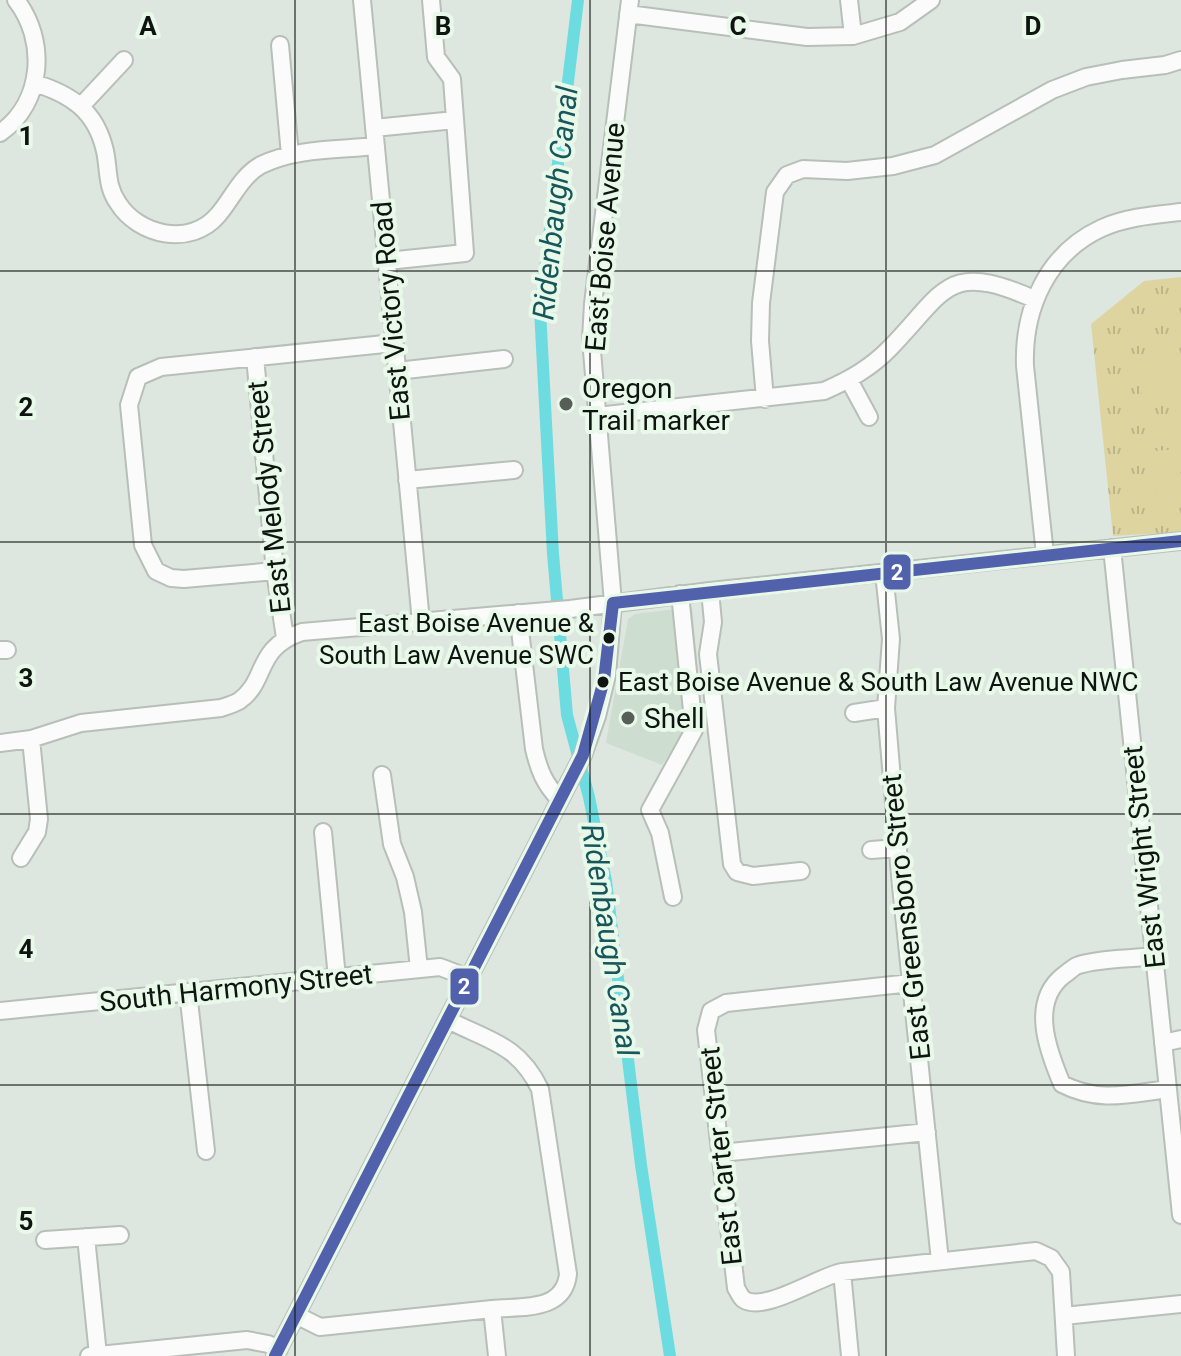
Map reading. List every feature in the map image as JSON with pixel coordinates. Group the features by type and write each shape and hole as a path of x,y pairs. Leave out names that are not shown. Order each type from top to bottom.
{"street":[{"path":"0,133 28,101 37,60 36,39 29,20 16,0"},
{"name":"East Victory Road","path":"362,0 421,622"},
{"path":"387,261 465,253 452,79 436,57 431,0"},
{"path":"849,0 853,36"},
{"path":"629,7 807,37 853,36 900,22 931,0"},
{"name":"East Boise Avenue","path":"277,1352 583,755 597,716 607,675 613,603 591,339 629,7"},
{"path":"280,45 290,155"},
{"path":"82,105 124,60"},
{"path":"765,399 760,341 761,303 775,192 787,175 803,169 847,171 893,166 935,155 1052,90 1086,77 1181,60"},
{"path":"34,83 53,89 82,105 96,127 105,151 107,179 115,200 130,220 149,230 168,234 202,227 216,218 236,187 260,166 290,155 376,146"},
{"path":"374,128 455,120"},
{"path":"1045,555 1025,366 1024,342 1034,299 1050,269 1073,245 1102,228 1140,216 1181,212"},
{"path":"597,416 824,391 871,366 929,303 954,285 985,281 1034,299"},
{"path":"275,571 184,579 171,578 156,571 143,545 129,405 138,377 161,367 394,343"},
{"name":"East Melody Street","path":"255,357 275,571 285,638"},
{"path":"397,371 504,359"},
{"path":"849,380 869,417"},
{"path":"407,480 514,470"},
{"path":"0,743 31,739 81,723 221,708 241,700 267,654 285,638 302,632 570,609 680,594 1181,541"},
{"name":"East Wright Street","path":"1112,548 1181,1215"},
{"name":"East Greensboro Street","path":"884,573 891,639 886,708 940,1261"},
{"path":"710,591 713,622 708,654 732,864 737,872 753,876 801,871"},
{"path":"673,897 660,833 650,810 694,730 680,594"},
{"path":"518,613 537,760 546,786 559,799"},
{"path":"854,713 886,708"},
{"path":"21,858 37,832 39,819 31,739"},
{"path":"382,775 392,844 405,877 413,912 419,969"},
{"path":"323,832 337,978"},
{"path":"871,850 898,848"},
{"path":"1154,956 1078,965 1053,984 1046,998 1046,1034 1048,1052 1062,1084 1081,1094 1102,1097 1168,1089"},
{"name":"South Harmony Street","path":"0,1011 440,967 469,978"},
{"name":"East Carter Street","path":"842,1272 829,1274 772,1300 754,1303 743,1298 736,1288 706,1030 711,1011 726,1003 911,983"},
{"path":"188,992 206,1151"},
{"path":"296,1315 320,1327 547,1303 555,1299 567,1284 540,1089 530,1069 512,1050 448,1020"},
{"path":"1163,1043 1181,1039"},
{"path":"721,1153 927,1132"},
{"path":"45,1240 120,1235"},
{"path":"86,1237 98,1355"},
{"path":"850,1356 842,1272 1036,1251 1051,1258 1061,1272 1066,1356"},
{"path":"1064,1316 1181,1304"},
{"path":"492,1309 497,1356"},
{"path":"89,1356 247,1340 268,1344 277,1352"}],"shaded area":[{"path":"692,607 699,681 682,683 686,728 662,765 606,743 628,619 635,614"}],"green space":[{"path":"1181,277 1181,532 1113,536 1091,324 1144,281"},
{"path":"1179,358 1181,376 1140,380 1139,361"},
{"path":"1181,383 1181,402 1143,406 1141,387"},
{"path":"1181,413 1181,439 1156,441 1153,416"},
{"path":"1181,449 1181,472 1154,474 1152,451"},
{"path":"1181,477 1181,500 1157,503 1154,480"}],"waterway":[{"name":"Ridenbaugh Canal","path":"578,0 540,310 553,554 567,715 589,797 606,881 641,1165 670,1356"}],"transit line":[{"name":"2","path":"613,603 1181,541"},
{"name":"2","path":"275,1356 583,755 604,680 613,603"}],"place":[{"name":"Oregon Trail marker","path":"566,404"},
{"name":"East Boise Avenue & South Law Avenue SWC","path":"609,638"},
{"name":"East Boise Avenue & South Law Avenue NWC","path":"603,682"},
{"name":"Shell","path":"628,718"}]}
